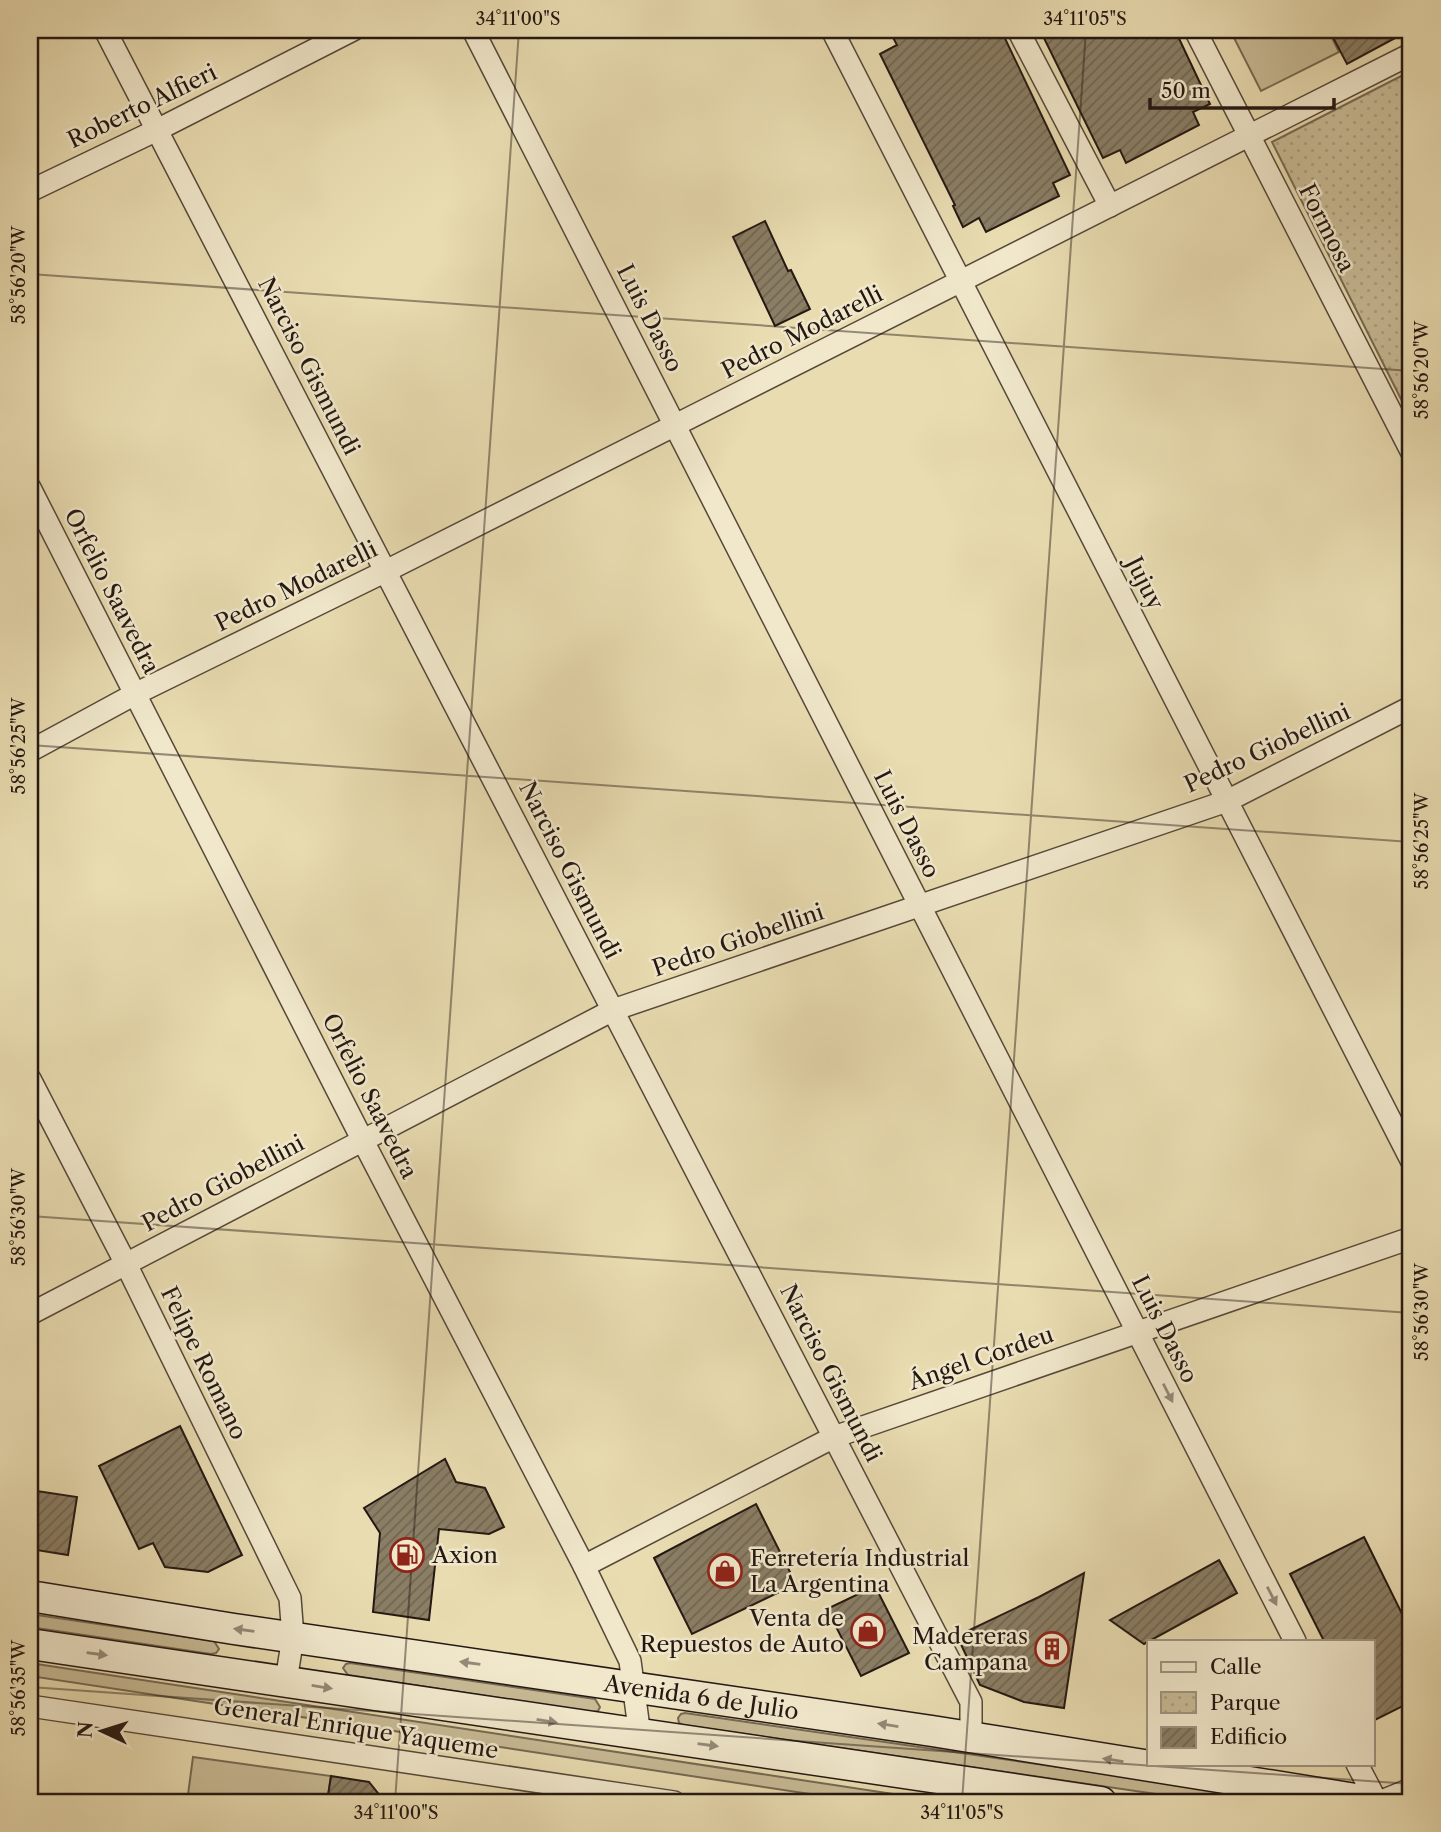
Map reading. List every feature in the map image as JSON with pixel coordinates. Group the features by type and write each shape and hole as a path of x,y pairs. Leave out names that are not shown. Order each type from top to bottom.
{"main road":[{"name":"Avenida 6 de Julio","path":"30,1596 1147,1766"},
{"name":"Avenida 6 de Julio","path":"30,1644 1101,1802"},
{"name":"Avenida 6 de Julio","path":"1148,1766 1376,1802"}],"street":[{"name":"Narciso Gismundi","path":"105,30 971,1702 971,1738"},
{"name":"Roberto Alfieri","path":"30,191 353,30"},
{"name":"Luis Dasso","path":"473,30 1294,1640"},
{"name":"Jujuy","path":"832,30 1411,1160"},
{"path":"1018,30 1110,206"},
{"name":"Formosa","path":"1195,30 1411,451"},
{"name":"Pedro Modarelli","path":"30,751 135,695 1411,54"},
{"name":"Orfelio Saavedra","path":"30,488 362,1139 584,1566 630,1661 640,1736"},
{"name":"Pedro Giobellini","path":"30,1314 613,1010 1227,801 1411,707"},
{"name":"Felipe Romano","path":"30,1079 126,1264 290,1598 293,1637 285,1681"},
{"name":"Ángel Cordeu","path":"584,1566 834,1437 1411,1238"},
{"name":"General Enrique Yaqueme","path":"30,1706 674,1802"},
{"path":"1358,1766 1376,1802 1411,1789"}],"green space":[{"path":"1230,30 1328,30 1339,52 1261,91"},
{"path":"1411,71 1411,419 1272,142"},
{"path":"30,1614 214,1641 219,1649 211,1654 30,1627"},
{"path":"30,1663 946,1802 863,1802 30,1676"},
{"path":"350,1663 595,1699 600,1707 593,1712 348,1675 343,1668"},
{"path":"685,1713 1272,1798 1277,1802 1211,1802 683,1725 678,1718"},
{"path":"193,1757 331,1776 327,1802 187,1802"}],"building":[{"path":"889,30 1001,30 1070,175 1053,183 1059,196 986,232 979,218 963,227 953,206 955,205 880,54 897,45"},
{"path":"1040,30 1175,30 1210,104 1193,112 1199,125 1126,163 1120,150 1103,158"},
{"path":"1329,30 1410,30 1347,64"},
{"path":"765,221 788,271 791,270 810,309 775,326 733,237"},
{"path":"180,1426 242,1555 208,1572 165,1567 153,1543 139,1549 99,1466"},
{"name":"Axion","path":"445,1459 456,1482 485,1488 504,1527 489,1534 439,1529 429,1620 373,1612 380,1533 364,1508"},
{"path":"30,1490 77,1497 68,1555 30,1549"},
{"name":"Ferretería Industrial La Argentina","path":"756,1504 796,1584 692,1634 654,1558"},
{"path":"1364,1537 1411,1632 1411,1702 1374,1720 1374,1640 1323,1640 1290,1574"},
{"path":"1219,1560 1237,1593 1144,1644 1110,1620"},
{"path":"1084,1573 1064,1708 1024,1702 980,1685 957,1636"},
{"name":"Venta de Repuestos de Auto","path":"875,1586 909,1653 861,1676 827,1609"},
{"path":"331,1776 369,1782 385,1802 327,1802"}],"place":[{"name":"Axion","path":"407,1555"},
{"name":"Ferretería Industrial La Argentina","path":"725,1571"},
{"name":"Venta de Repuestos de Auto","path":"868,1631"},
{"name":"Madereras Campana","path":"1052,1649"}]}
